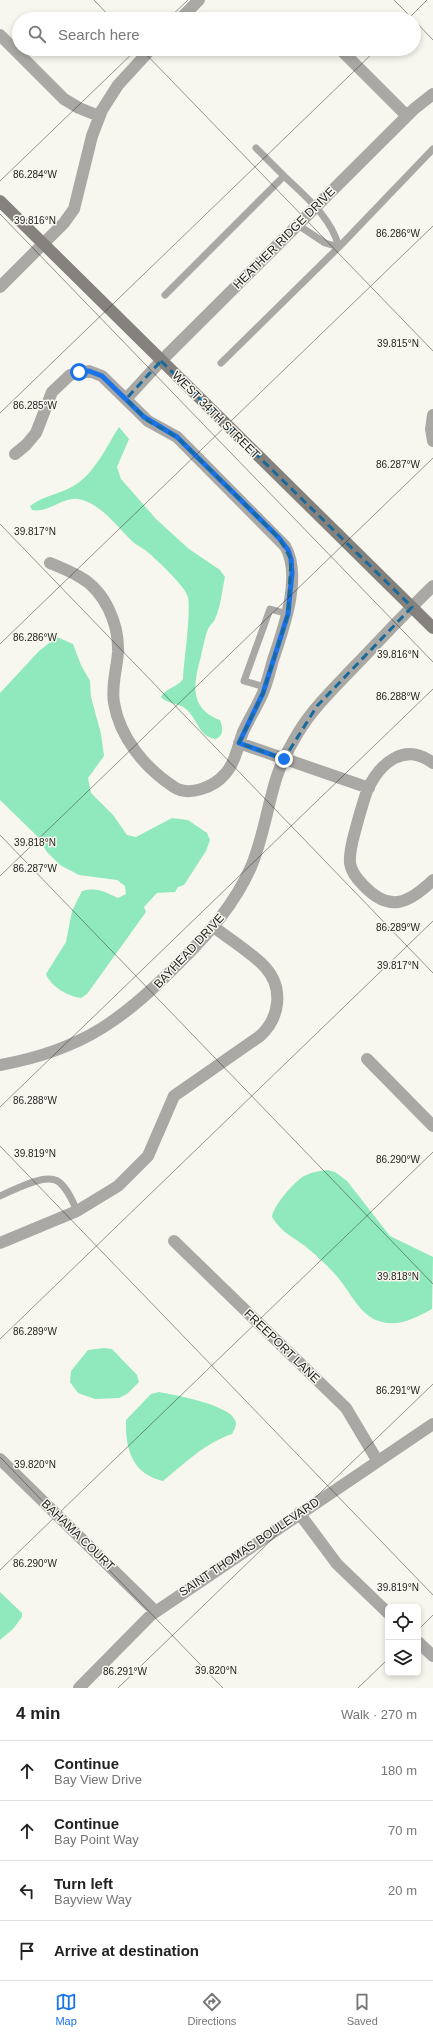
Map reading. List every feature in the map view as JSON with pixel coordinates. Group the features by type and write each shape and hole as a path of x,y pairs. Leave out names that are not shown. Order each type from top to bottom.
{"street":[{"path":"187,12 199,0"},
{"path":"0,35 12,47"},
{"path":"21,56 64,99 79,108 99,116"},
{"path":"0,287 67,220 76,203 92,136 99,116 118,85 145,56"},
{"path":"347,56 407,116"},
{"name":"HEATHER RIDGE DRIVE","path":"126,399 161,361 407,116 433,94"},
{"name":"WEST 34TH STREET","path":"0,202 433,628"},
{"path":"15,454 36,434 41,425 50,395 70,375 84,371 93,372 102,376 144,417 177,437 285,546 291,559 292,573 288,614 265,687 226,774 212,784 198,790 191,791 178,789 149,766 126,738 116,708 114,678 118,651 118,639 112,615 99,595 81,577 50,563"},
{"path":"433,415 431,429 433,441"},
{"name":"BAYHEAD DRIVE","path":"0,1065 24,1061 58,1050 86,1038 112,1023 148,994 214,927 232,903 252,865 276,780 284,759 302,726 318,706 433,586"},
{"path":"239,743 369,788"},
{"path":"433,763 421,756 410,754 394,758 381,768 369,788 350,855 353,873 370,893 379,899 401,902 416,896 433,880"},
{"path":"0,1243 78,1212 113,1190 148,1156 174,1096 260,1036 272,1022 278,1000 276,987 272,977 265,967 214,927"},
{"path":"367,1059 433,1126"},
{"name":"FREEPORT LANE","path":"174,1241 346,1408 377,1460"},
{"name":"SAINT THOMAS BOULEVARD","path":"79,1688 156,1611 377,1460 433,1424"},
{"name":"BAHAMA COURT","path":"0,1459 156,1611"},
{"path":"299,1513 337,1564 385,1610"},
{"path":"421,1645 433,1656"}],"lane":[{"path":"256,148 316,207 335,233 339,247"},
{"path":"222,363 339,247 433,150"},
{"path":"165,295 284,176"},
{"path":"298,225 325,243 339,247"},
{"path":"265,687 244,681 270,609 288,614"},
{"path":"0,1196 35,1181 48,1179 59,1182 67,1191 78,1212"}],"highlighted area":[{"path":"161,361 412,607 317,706 284,759 239,743 263,693 288,614 291,559 279,538 177,437 148,421 126,399"}],"shaded area":[{"path":"119,427 129,439 117,467 121,479 156,519 189,549 220,570 225,577 217,614 208,629 205,639 195,685 198,701 203,709 210,715 220,720 222,733 216,739 205,735 186,709 166,701 161,697 165,692 183,679 189,605 188,597 182,586 155,559 134,543 108,516 94,505 86,501 72,499 45,509 32,510 30,506 41,499 72,487 84,478 101,457"},
{"path":"57,637 73,644 81,665 90,681 91,697 101,734 104,756 88,778 91,793 113,815 127,835 136,837 172,818 188,820 207,833 210,840 206,851 184,885 178,887 175,892 157,893 144,907 146,912 87,994 81,998 60,990 48,979 46,974 66,942 72,911 82,891 97,890 118,898 126,894 125,886 117,880 79,875 60,865 47,852 37,836 0,800 0,693 39,651"},
{"path":"328,1170 335,1172 347,1181 390,1236 433,1257 432,1309 414,1318 395,1323 382,1322 368,1315 353,1299 334,1273 306,1247 286,1233 272,1217 273,1212 280,1201 300,1179 316,1172"},
{"path":"104,1348 112,1349 137,1375 139,1382 127,1394 119,1398 95,1399 78,1393 70,1382 71,1371 88,1350"},
{"path":"159,1392 213,1405 231,1415 236,1424 232,1434 204,1448 163,1481 152,1478 137,1466 132,1459 129,1450 126,1431 126,1420 151,1394"},
{"path":"0,1592 22,1613 22,1617 13,1629 0,1640"}],"route":[{"path":"79,372 89,371 102,376 144,417 177,437 279,538 288,550 291,559 292,573 288,614 263,693 239,743 284,759"}]}
